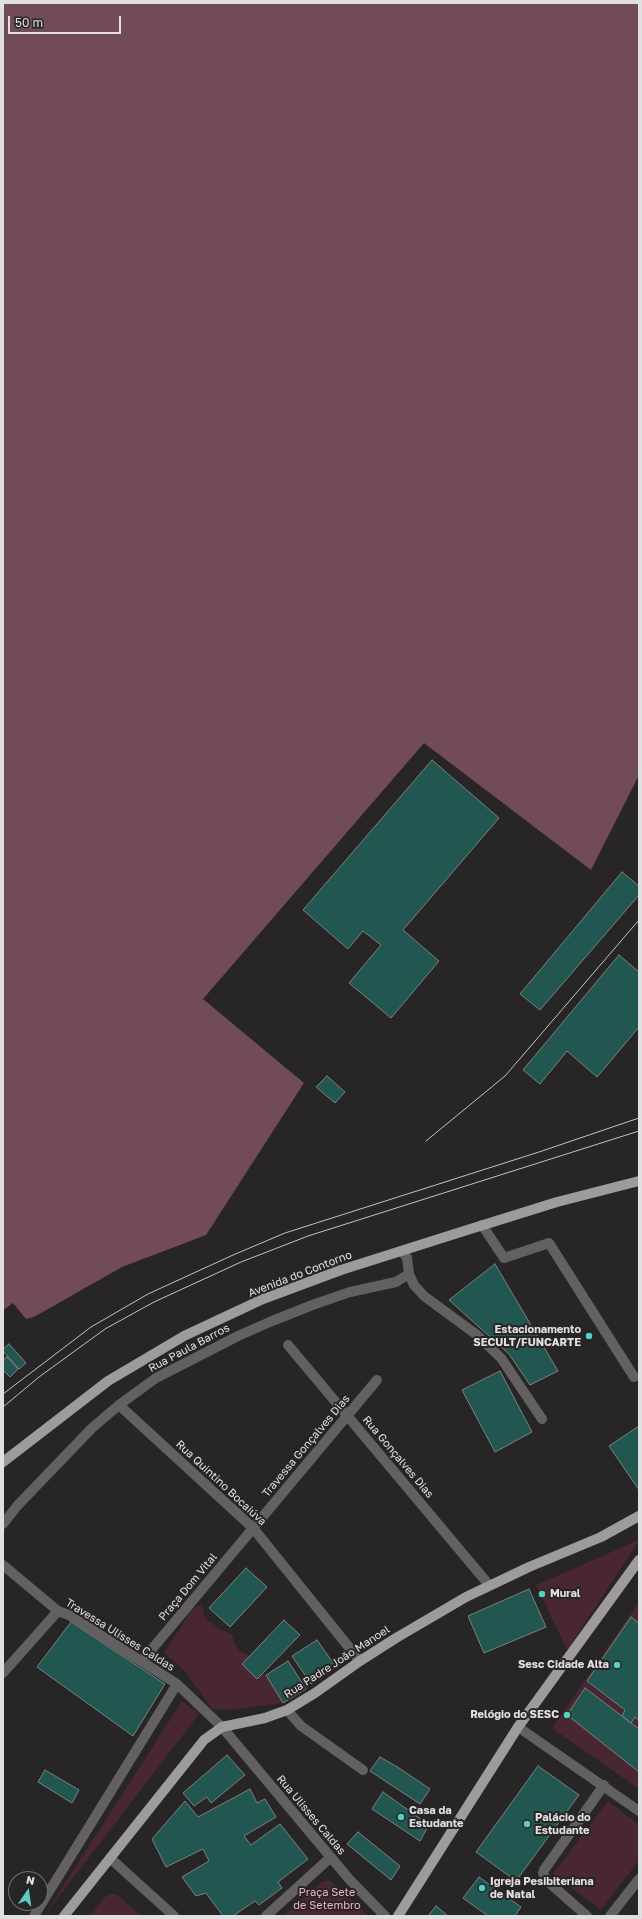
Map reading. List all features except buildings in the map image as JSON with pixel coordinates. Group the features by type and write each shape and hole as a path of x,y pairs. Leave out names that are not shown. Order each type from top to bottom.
{"main road":[{"name":"Avenida do Contorno","path":"3,1462 108,1381 184,1336 264,1299 341,1270 482,1225 557,1202 639,1181"},
{"name":"Rua Padre João Manoel","path":"64,1916 200,1744 222,1727 265,1718 287,1710 315,1693 360,1661 432,1616 489,1585 601,1537 639,1516"},
{"path":"398,1916 518,1727 639,1560"}],"street":[{"path":"482,1225 504,1258 548,1243 634,1377"},
{"path":"402,1251 407,1258 409,1274 414,1285 424,1296 476,1335 501,1358 542,1419"},
{"name":"Rua Paula Barros","path":"3,1524 18,1505 92,1428 119,1405 156,1378 238,1336 315,1304 350,1292 396,1282 409,1274"},
{"name":"Rua Gonçalves Dias","path":"288,1344 489,1585"},
{"name":"Travessa Gonçalves Dias","path":"253,1528 377,1380"},
{"name":"Rua Quintino Bocaiúva","path":"119,1405 253,1528 360,1661"},
{"name":"Praça Dom Vital","path":"142,1661 253,1528"},
{"name":"Travessa Ulisses Caldas","path":"3,1565 58,1611 68,1615 177,1684 222,1727"},
{"path":"3,1673 58,1611"},
{"path":"34,1916 177,1684"},
{"path":"287,1710 301,1726 363,1770"},
{"name":"Rua Ulisses Caldas","path":"222,1727 331,1857 385,1916"},
{"path":"518,1727 604,1785 639,1811"},
{"path":"587,1916 546,1880 543,1873 604,1785"},
{"path":"266,1916 331,1857"},
{"path":"110,1858 174,1916"},
{"path":"610,1916 639,1879"}],"green space":[{"path":"639,1541 567,1650 536,1585"},
{"name":"Sesc Cidade Alta","path":"639,1602 639,1789 552,1728"},
{"path":"202,1605 205,1618 221,1630 232,1634 234,1643 239,1650 249,1656 242,1664 257,1679 262,1674 266,1675 283,1703 228,1710 212,1709 185,1671 164,1653 193,1608"},
{"path":"182,1701 199,1714 48,1910"},
{"path":"608,1801 639,1825 639,1860 601,1910 553,1874"},
{"name":"Praça Sete de Setembro","path":"323,1881 330,1881 369,1916 283,1916"},
{"path":"112,1894 117,1895 142,1916 90,1916 106,1896"}],"shaded area":[{"path":"3,3 639,3 639,775 591,870 424,743 203,999 304,1083 206,1235 122,1267 34,1317 26,1319 13,1303 3,1310"}],"tram line":[{"path":"426,1141 505,1076 639,920"},
{"path":"3,1394 91,1327 148,1294 233,1255 285,1233 539,1152 639,1118"},
{"path":"3,1407 39,1377 105,1329 154,1302 241,1262 308,1236 639,1131"}],"place":[{"name":"Estacionamento SECULT/FUNCARTE","path":"589,1336"},
{"name":"Mural","path":"542,1594"},
{"name":"Sesc Cidade Alta","path":"617,1665"},
{"name":"Relógio do SESC","path":"567,1715"},
{"name":"Casa da Estudante","path":"401,1817"},
{"name":"Palácio do Estudante","path":"527,1824"},
{"name":"Igreja Pesibiteriana de Natal","path":"482,1888"}]}
